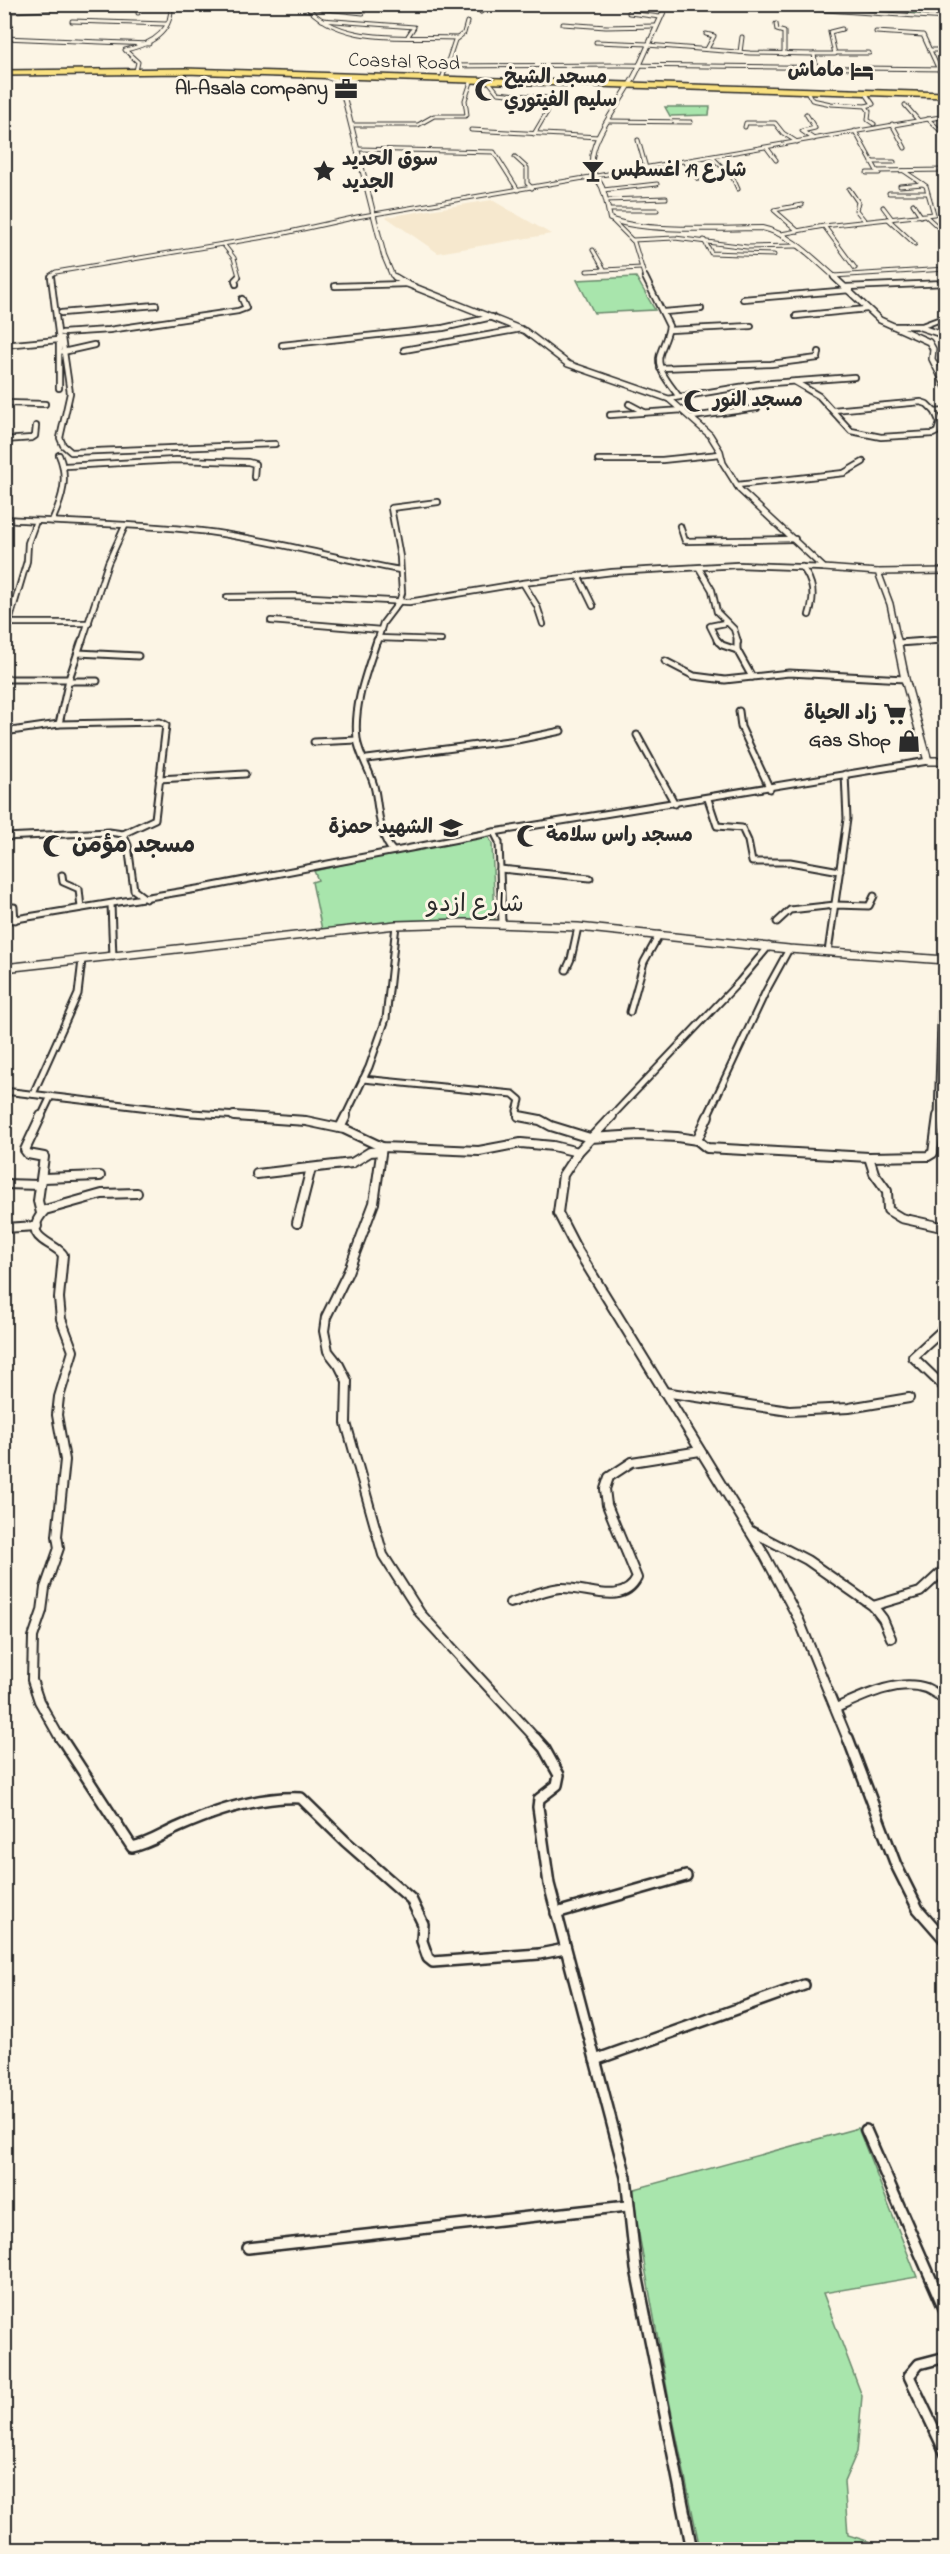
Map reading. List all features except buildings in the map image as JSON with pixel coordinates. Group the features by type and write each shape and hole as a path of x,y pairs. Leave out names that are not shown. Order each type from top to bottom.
{"highway":[{"name":"Coastal Road","path":"4,74 136,71 606,85"},
{"name":"Coastal Road","path":"4,74 165,73 606,85"},
{"path":"606,85 629,86 637,82 655,87"},
{"path":"606,85 945,96"},
{"path":"781,91 945,96"}],"street":[{"path":"4,10 125,4"},
{"path":"138,4 138,13"},
{"path":"136,71 138,62 125,50 149,44 158,36 172,14 171,4"},
{"path":"418,6 439,7 442,4"},
{"path":"482,12 484,7 490,4"},
{"path":"630,4 629,13 660,17"},
{"path":"738,4 845,9 851,14 945,18"},
{"path":"4,10 8,5"},
{"path":"305,6 363,13"},
{"path":"305,6 319,20 330,26 374,35 457,38"},
{"path":"679,397 660,368 659,356 666,344 669,330 664,312 640,268 637,249 632,240 610,219 603,189 592,171 592,164 599,138 629,86 666,6 706,7"},
{"path":"408,36 419,19"},
{"path":"319,20 376,21 396,26 414,27"},
{"path":"72,21 166,24"},
{"path":"611,21 613,25 628,26"},
{"path":"442,79 457,38 464,33 467,22"},
{"path":"563,24 656,26"},
{"path":"776,24 777,30 784,32 784,54"},
{"path":"4,33 11,25"},
{"path":"836,53 830,32 842,29"},
{"path":"876,32 922,34 939,70"},
{"path":"706,34 714,36 707,49"},
{"path":"740,52 742,37"},
{"path":"4,38 149,44"},
{"path":"596,42 750,53 869,52"},
{"path":"617,48 621,43"},
{"path":"930,50 945,50"},
{"path":"744,64 750,53"},
{"path":"814,54 816,68"},
{"path":"828,54 831,68"},
{"path":"445,66 639,65 945,69"},
{"path":"327,77 340,83 355,78"},
{"path":"352,125 418,125 434,116 465,116 467,115 465,100 471,82"},
{"path":"340,83 389,271 395,278 521,329 568,364 669,399 710,435 723,463 737,485 824,568"},
{"path":"490,83 498,93 546,98 544,102"},
{"path":"808,93 812,100 821,103 866,106 873,104 866,94"},
{"path":"904,105 918,120"},
{"path":"866,106 869,111 868,120 874,124"},
{"path":"534,134 547,112"},
{"path":"806,114 814,128 802,131 816,139"},
{"path":"59,388 61,369 51,274 224,244 375,214 945,116"},
{"path":"927,119 945,136"},
{"path":"608,121 691,122"},
{"path":"745,127 746,123 775,123 783,133 797,142"},
{"path":"892,124 905,148"},
{"path":"471,130 599,138"},
{"path":"855,131 877,171"},
{"path":"638,140 646,168"},
{"path":"767,148 776,160"},
{"path":"358,149 494,152 518,190"},
{"path":"515,156 527,168 526,183 532,188"},
{"path":"712,157 733,178 738,189"},
{"path":"685,162 698,179"},
{"path":"872,162 894,162"},
{"path":"877,171 945,170"},
{"path":"867,173 879,173 877,171"},
{"path":"781,234 824,226 926,216 935,213 922,184 904,171"},
{"path":"603,189 657,184"},
{"path":"900,186 922,184"},
{"path":"849,189 858,202 856,210 865,221"},
{"path":"889,193 927,193"},
{"path":"606,200 666,198"},
{"path":"913,204 921,216"},
{"path":"798,231 774,210 802,205"},
{"path":"883,207 890,219 915,244"},
{"path":"609,210 657,210"},
{"path":"926,216 938,227 945,229"},
{"path":"613,222 675,228 762,228 781,234 848,289 867,309 892,326 932,345 932,359 945,387"},
{"path":"824,226 855,268"},
{"path":"632,240 704,240 747,247 798,246"},
{"path":"704,240 711,253 774,255"},
{"path":"224,244 237,266 239,276 235,280 236,284"},
{"path":"593,250 604,269"},
{"path":"587,271 640,268"},
{"path":"833,276 945,269"},
{"path":"51,278 54,280 61,314 63,352 70,393 60,438 63,445 71,452 275,444"},
{"path":"743,299 945,282"},
{"path":"335,285 407,284"},
{"path":"62,333 109,330 238,311 246,308 242,299"},
{"path":"61,314 156,305"},
{"path":"664,312 701,309"},
{"path":"796,316 867,309"},
{"path":"282,345 443,328 492,317"},
{"path":"892,326 926,325 945,317"},
{"path":"669,330 751,326"},
{"path":"914,326 945,336"},
{"path":"404,350 521,329"},
{"path":"4,345 58,340"},
{"path":"63,352 94,345"},
{"path":"660,368 782,363 814,359 819,356 819,352"},
{"path":"669,399 758,384 855,377"},
{"path":"795,382 819,396 854,433 892,439 935,433 940,423 935,412 927,404 921,402 833,410"},
{"path":"4,403 45,404"},
{"path":"629,404 644,412"},
{"path":"692,417 757,408"},
{"path":"610,415 684,410"},
{"path":"935,412 945,411"},
{"path":"4,440 32,438 35,436 36,426"},
{"path":"52,521 64,487 65,465 59,454"},
{"path":"598,460 662,460 720,454"},
{"path":"65,465 180,459 248,462 255,464 254,477"},
{"path":"737,485 844,473 863,462"},
{"path":"393,850 387,845 383,833 378,801 367,759 357,740 357,709 381,630 387,616 399,602 402,593 391,508 438,502"},
{"path":"4,519 218,533 400,570"},
{"path":"36,520 28,543 27,561 7,623 89,623"},
{"path":"58,723 69,680 108,563 125,526"},
{"path":"680,526 685,541 795,539"},
{"path":"227,597 293,596 399,602 578,575 738,565 878,572 945,571"},
{"path":"802,567 814,583 814,600 809,615"},
{"path":"699,568 712,590 717,612 736,634 737,650 752,677"},
{"path":"878,572 890,604 904,679 928,761"},
{"path":"578,575 593,606"},
{"path":"523,583 537,606 543,624"},
{"path":"271,621 381,630"},
{"path":"725,623 710,626 716,641 723,647 737,650"},
{"path":"378,638 441,640"},
{"path":"898,643 945,640"},
{"path":"78,653 138,656"},
{"path":"665,661 698,676 731,680 789,673 904,679"},
{"path":"4,679 97,681"},
{"path":"739,711 741,727 770,789"},
{"path":"4,732 58,723 163,723 166,730 154,822 129,828 123,834"},
{"path":"367,759 517,740 561,731"},
{"path":"637,735 675,804"},
{"path":"314,742 357,740"},
{"path":"4,921 146,898 494,832 770,789 845,774 945,760"},
{"path":"159,779 245,774"},
{"path":"828,952 845,848 848,806 845,774"},
{"path":"708,799 717,826 739,827 744,830 752,862 800,863 840,871"},
{"path":"4,837 109,832 123,834"},
{"path":"494,832 499,842 502,923"},
{"path":"123,834 128,845 134,890 146,898"},
{"path":"500,869 590,878"},
{"path":"62,875 63,882 79,889 81,908"},
{"path":"777,922 790,909 835,905 869,906 874,896"},
{"path":"111,904 113,957"},
{"path":"4,907 14,908 15,920"},
{"name":"شارع ازدو","path":"4,968 396,925 502,923 578,927 789,949 944,960"},
{"path":"340,1128 363,1079 386,1019 396,925"},
{"path":"566,970 578,927"},
{"path":"630,1012 644,962 659,935"},
{"path":"770,946 739,982 578,1152 563,1175 558,1213 575,1246 749,1530 799,1620 836,1708 896,1865 918,1909 942,1933 945,1941"},
{"path":"697,1140 766,991 789,949"},
{"path":"33,1094 78,994 82,960"},
{"path":"363,1079 513,1094 520,1100 517,1111 519,1116 540,1120 551,1126 590,1138 639,1135 697,1140 707,1148 870,1157 922,1157 933,1153 938,1130 944,960"},
{"path":"4,1091 192,1113 306,1121 340,1128 382,1149"},
{"path":"51,1096 25,1150 28,1154 44,1157 38,1208 41,1213 37,1226 39,1238 60,1249 63,1255 59,1298 61,1319 73,1351 59,1397 57,1415 65,1460 57,1536 59,1548 45,1588 42,1611 33,1637 32,1680 39,1701 66,1748 129,1845 136,1846 199,1819 231,1809 283,1798 301,1798 345,1841 411,1899 423,1924 422,1941 428,1958 433,1962 539,1954 565,1949"},
{"path":"257,1174 352,1163 370,1152 382,1149 479,1151 527,1144 554,1146 578,1152"},
{"path":"382,1149 374,1203 348,1272 326,1317 324,1331 328,1351 339,1365 347,1381 346,1423 383,1555 420,1613 544,1748 559,1775 557,1785 539,1799 538,1807 549,1884 626,2176 627,2206 636,2269 692,2550"},
{"path":"870,1157 874,1173 887,1191 888,1210 901,1218 945,1228"},
{"path":"297,1223 311,1168"},
{"path":"4,1184 100,1176"},
{"path":"41,1213 99,1195 117,1192 137,1193"},
{"path":"4,1228 37,1226"},
{"path":"945,1327 913,1357 945,1389"},
{"path":"664,1392 691,1393 726,1402 788,1411 874,1405 909,1398"},
{"path":"510,1603 565,1588 615,1595 628,1591 636,1585 637,1578 607,1506 605,1488 609,1477 632,1462 700,1451"},
{"path":"749,1530 807,1560 873,1606 883,1619 891,1638"},
{"path":"873,1606 920,1592 945,1568"},
{"path":"836,1708 864,1695 908,1687 923,1687 945,1700"},
{"path":"556,1913 686,1876"},
{"path":"595,2060 804,1985"},
{"path":"866,2130 945,2313"},
{"path":"248,2248 627,2206"},
{"path":"945,2357 928,2360 914,2367 909,2376 945,2454"}],"shaded area":[{"path":"492,200 551,234 438,253 386,217"}],"green space":[{"path":"890,5 945,5 945,15 943,12 927,11 926,16 909,14 910,12 904,11 905,9 884,9 884,11 895,11 892,14 858,13"},
{"path":"665,107 710,107 709,115 670,116"},
{"path":"636,277 655,310 594,313 577,280"},
{"path":"488,836 492,843 495,920 395,922 322,930 312,882 318,880 314,871"},
{"path":"858,2128 917,2277 823,2293 862,2396 857,2452 844,2482 848,2535 893,2549 700,2549 669,2400 631,2190"}],"place":[{"name":"ماماش","path":"862,71"},
{"name":"Al-Asala company","path":"346,89"},
{"name":"مسجد الشيخ سليم الفيتوري","path":"486,90"},
{"name":"سوق الحديد الجديد","path":"324,171"},
{"name":"شارع 19 اغسطس","path":"593,171"},
{"name":"مسجد النور","path":"695,401"},
{"name":"زاد الحياة","path":"895,714"},
{"name":"Gas Shop","path":"909,741"},
{"name":"الشهيد حمزة","path":"451,828"},
{"name":"مسجد راس سلامة","path":"528,836"},
{"name":"مسجد مؤمن","path":"54,846"}]}
